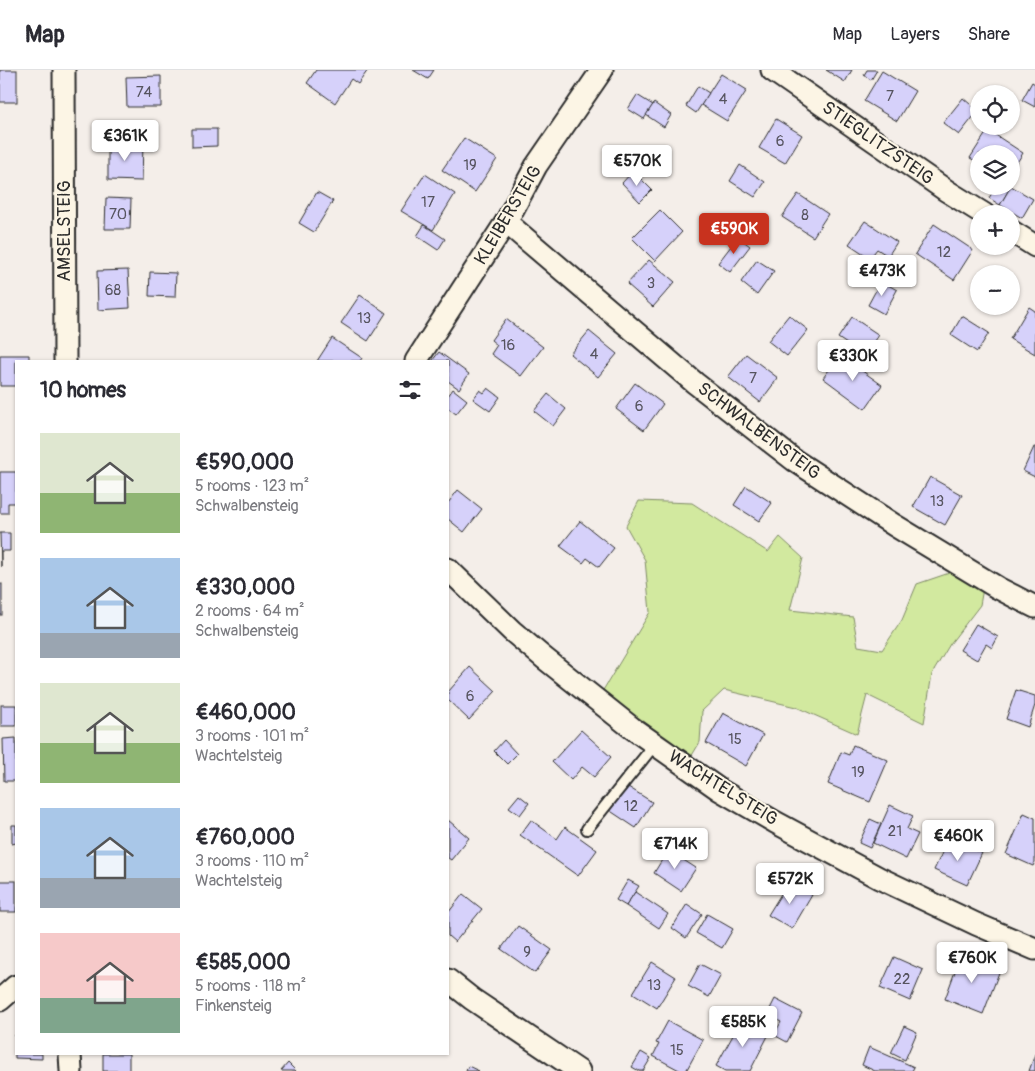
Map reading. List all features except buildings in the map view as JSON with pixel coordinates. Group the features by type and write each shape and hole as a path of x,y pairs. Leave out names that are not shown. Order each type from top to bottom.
{"street":[{"name":"AMSELSTEIG","path":"64,70 65,360"},
{"name":"KLEIBERSTEIG","path":"417,360 506,222 536,166 602,70"},
{"name":"STIEGLITZSTEIG","path":"772,70 970,205"},
{"name":"SCHWALBENSTEIG","path":"506,222 695,383 794,460 894,526 998,588 1035,606"},
{"path":"1020,237 1035,246"},
{"name":"WACHTELSTEIG","path":"449,570 512,631 544,658 632,728 720,790 879,878 976,924 1035,949"},
{"path":"449,981 480,1005 579,1071"},
{"path":"0,1000 15,987"},
{"path":"70,1055 71,1071"}],"lane":[{"path":"587,829 655,744"}],"green space":[{"path":"639,501 692,503 768,552 780,537 803,558 790,610 853,617 858,646 882,650 902,620 917,584 961,569 984,583 980,605 950,644 932,674 924,723 867,695 857,734 796,707 724,690 702,711 700,742 688,762 599,697 650,612 645,560 626,526"}]}
